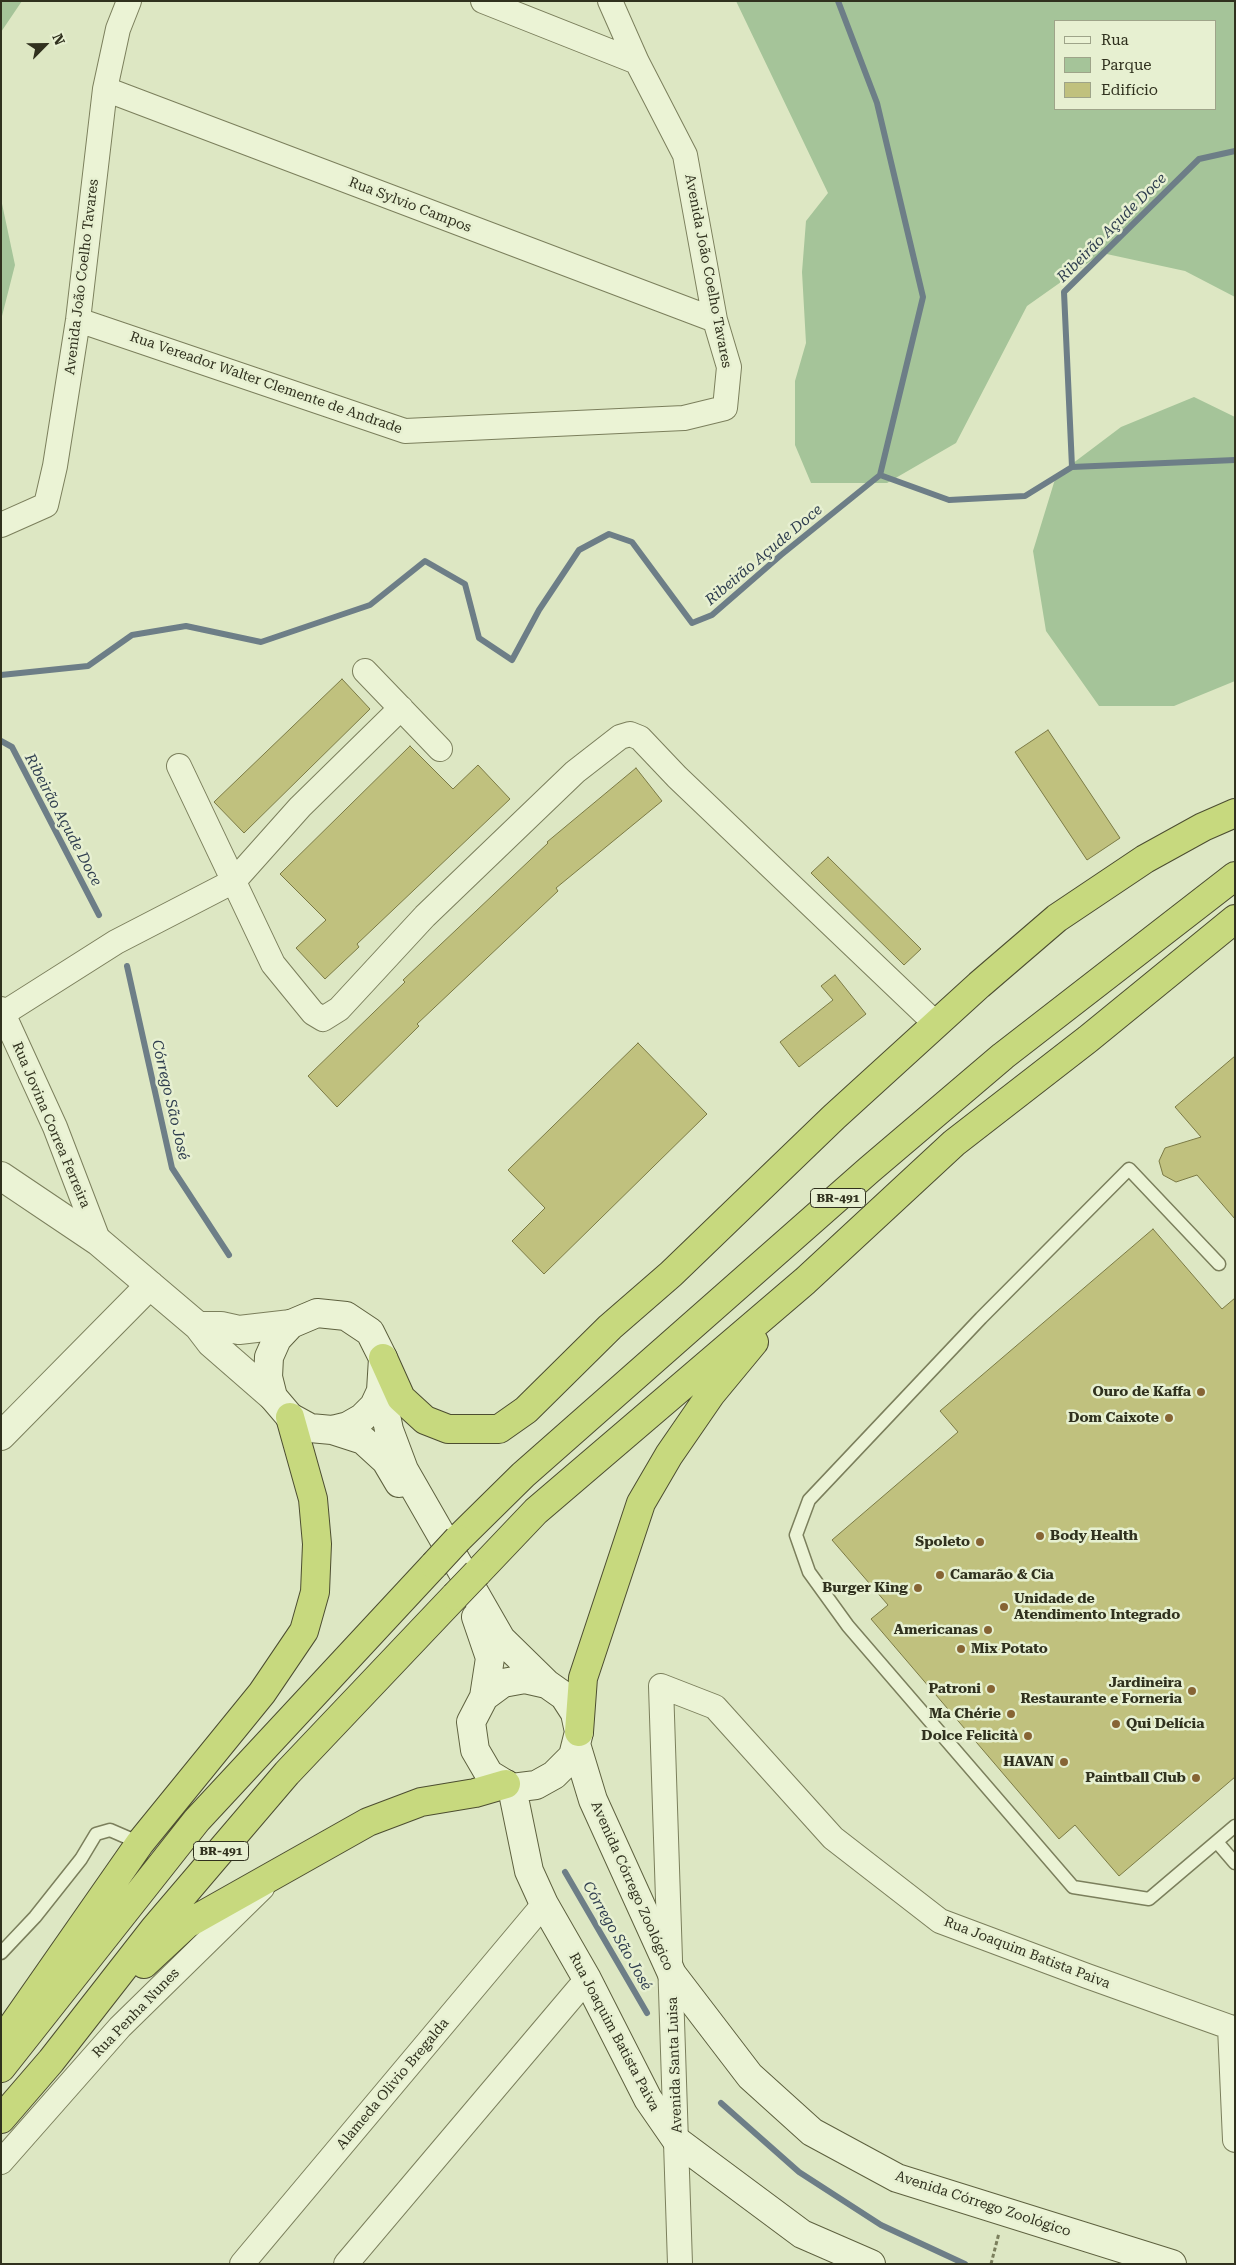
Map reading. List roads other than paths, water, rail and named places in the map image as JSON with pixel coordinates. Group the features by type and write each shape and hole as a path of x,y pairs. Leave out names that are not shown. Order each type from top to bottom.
{"highway":[{"path":"383,1358 401,1398 424,1420 448,1429 500,1429 526,1410 610,1327 671,1274 834,1117 1057,918 1144,858 1203,827 1235,813"},
{"name":"BR-491","path":"1,2068 197,1820 458,1539 523,1475 1003,1056 1235,876"},
{"name":"BR-491","path":"1,2119 51,2061 154,1929 287,1772 536,1512 805,1281 954,1143 1088,1039 1235,920"},
{"path":"578,1738 583,1678 641,1503 669,1455 711,1394 805,1281"},
{"path":"1,2047 11,2028 140,1843 262,1693 304,1631 316,1592 317,1544 313,1499 282,1407"},
{"path":"51,2061 141,1967 187,1924 368,1822 421,1802 509,1786"}],"main road":[{"path":"1,1176 99,1242 198,1326 211,1343 282,1407 310,1428 332,1430 363,1440 386,1461 476,1617 490,1658 484,1697 471,1722 475,1750 489,1774 509,1786 536,1785 554,1776 573,1756 578,1738 575,1713 564,1696 547,1684 502,1639 404,1470 389,1430 381,1391 383,1358 370,1332 346,1316 317,1313 291,1324 239,1330 221,1326 198,1326"},
{"path":"1,1436 150,1285"},
{"path":"282,1407 268,1378 269,1357 277,1339 291,1324"},
{"path":"332,1430 348,1426 362,1418 374,1406 381,1391"},
{"path":"484,1697 503,1683 525,1679 547,1684"},
{"name":"Avenida Córrego Zoológico","path":"578,1738 593,1800 672,1974 750,2076 812,2132 898,2178 1172,2264"},
{"name":"Rua Joaquim Batista Paiva","path":"509,1786 529,1871 544,1904 587,1979 648,2100 677,2141 802,2234 871,2264"}],"street":[{"name":"Avenida João Coelho Tavares","path":"1,526 46,505 56,466 78,320 105,89 118,29 129,1"},
{"path":"483,1 637,62"},
{"name":"Avenida João Coelho Tavares","path":"610,1 637,62 685,155 715,320 729,367 725,408"},
{"name":"Rua Sylvio Campos","path":"105,89 715,320"},
{"name":"Rua Vereador Walter Clemente de Andrade","path":"78,320 405,431 684,418 725,408"},
{"path":"365,670 440,749"},
{"path":"2,1011 116,942 234,881 300,807 401,708"},
{"path":"180,766 273,964 313,1013 323,1019 339,1009 425,916 575,772 620,737 630,734 640,738 677,777 936,1024"},
{"name":"Rua Jovina Correa Ferreira","path":"2,1011 55,1127 99,1242"},
{"name":"Avenida Santa Luisa","path":"661,1686 672,1974 680,2264"},
{"name":"Rua Joaquim Batista Paiva","path":"661,1686 715,1707 833,1838 940,1921 1233,2028"},
{"name":"Rua Penha Nunes","path":"1,2162 120,2027 279,1872"},
{"name":"Alameda Olivio Bregalda","path":"242,2264 544,1904"},
{"path":"346,2264 587,1979"},
{"path":"1233,2028 1235,2140"}],"lane":[{"path":"1218,1264 1129,1168 981,1318 809,1500 796,1535 809,1572 848,1626 1072,1887 1149,1899 1235,1826"},
{"path":"1,1953 35,1917 81,1859 96,1834 110,1830 140,1843"},
{"path":"1217,1842 1235,1864"}],"waterway":[{"path":"838,1 877,103 923,297 880,475"},
{"name":"Ribeirão Açude Doce","path":"1,675 88,666 132,635 186,626 261,642 370,605 425,561 465,584 479,638 512,660 539,610 579,550 609,534 632,542 692,623 712,615 781,555 880,475 949,500 1025,496 1072,467 1064,292 1199,159 1235,151"},
{"path":"1072,467 1235,460"},
{"name":"Ribeirão Açude Doce","path":"1,741 12,747 99,915"},
{"name":"Córrego São José","path":"127,966 172,1168 229,1255"},
{"name":"Córrego São José","path":"565,1872 647,2013"},
{"name":"Córrego São José","path":"721,2103 799,2172 881,2225 965,2264"}],"place":[{"name":"Ouro de Kaffa","path":"1201,1392"},
{"name":"Dom Caixote","path":"1169,1418"},
{"name":"Body Health","path":"1040,1536"},
{"name":"Spoleto","path":"980,1542"},
{"name":"Camarão & Cia","path":"940,1575"},
{"name":"Burger King","path":"918,1588"},
{"name":"Unidade de Atendimento Integrado","path":"1004,1607"},
{"name":"Americanas","path":"988,1630"},
{"name":"Mix Potato","path":"961,1649"},
{"name":"Patroni","path":"991,1689"},
{"name":"Jardineira Restaurante e Forneria","path":"1192,1691"},
{"name":"Ma Chérie","path":"1011,1714"},
{"name":"Qui Delícia","path":"1116,1724"},
{"name":"Dolce Felicità","path":"1028,1736"},
{"name":"HAVAN","path":"1064,1762"},
{"name":"Paintball Club","path":"1196,1778"}]}
